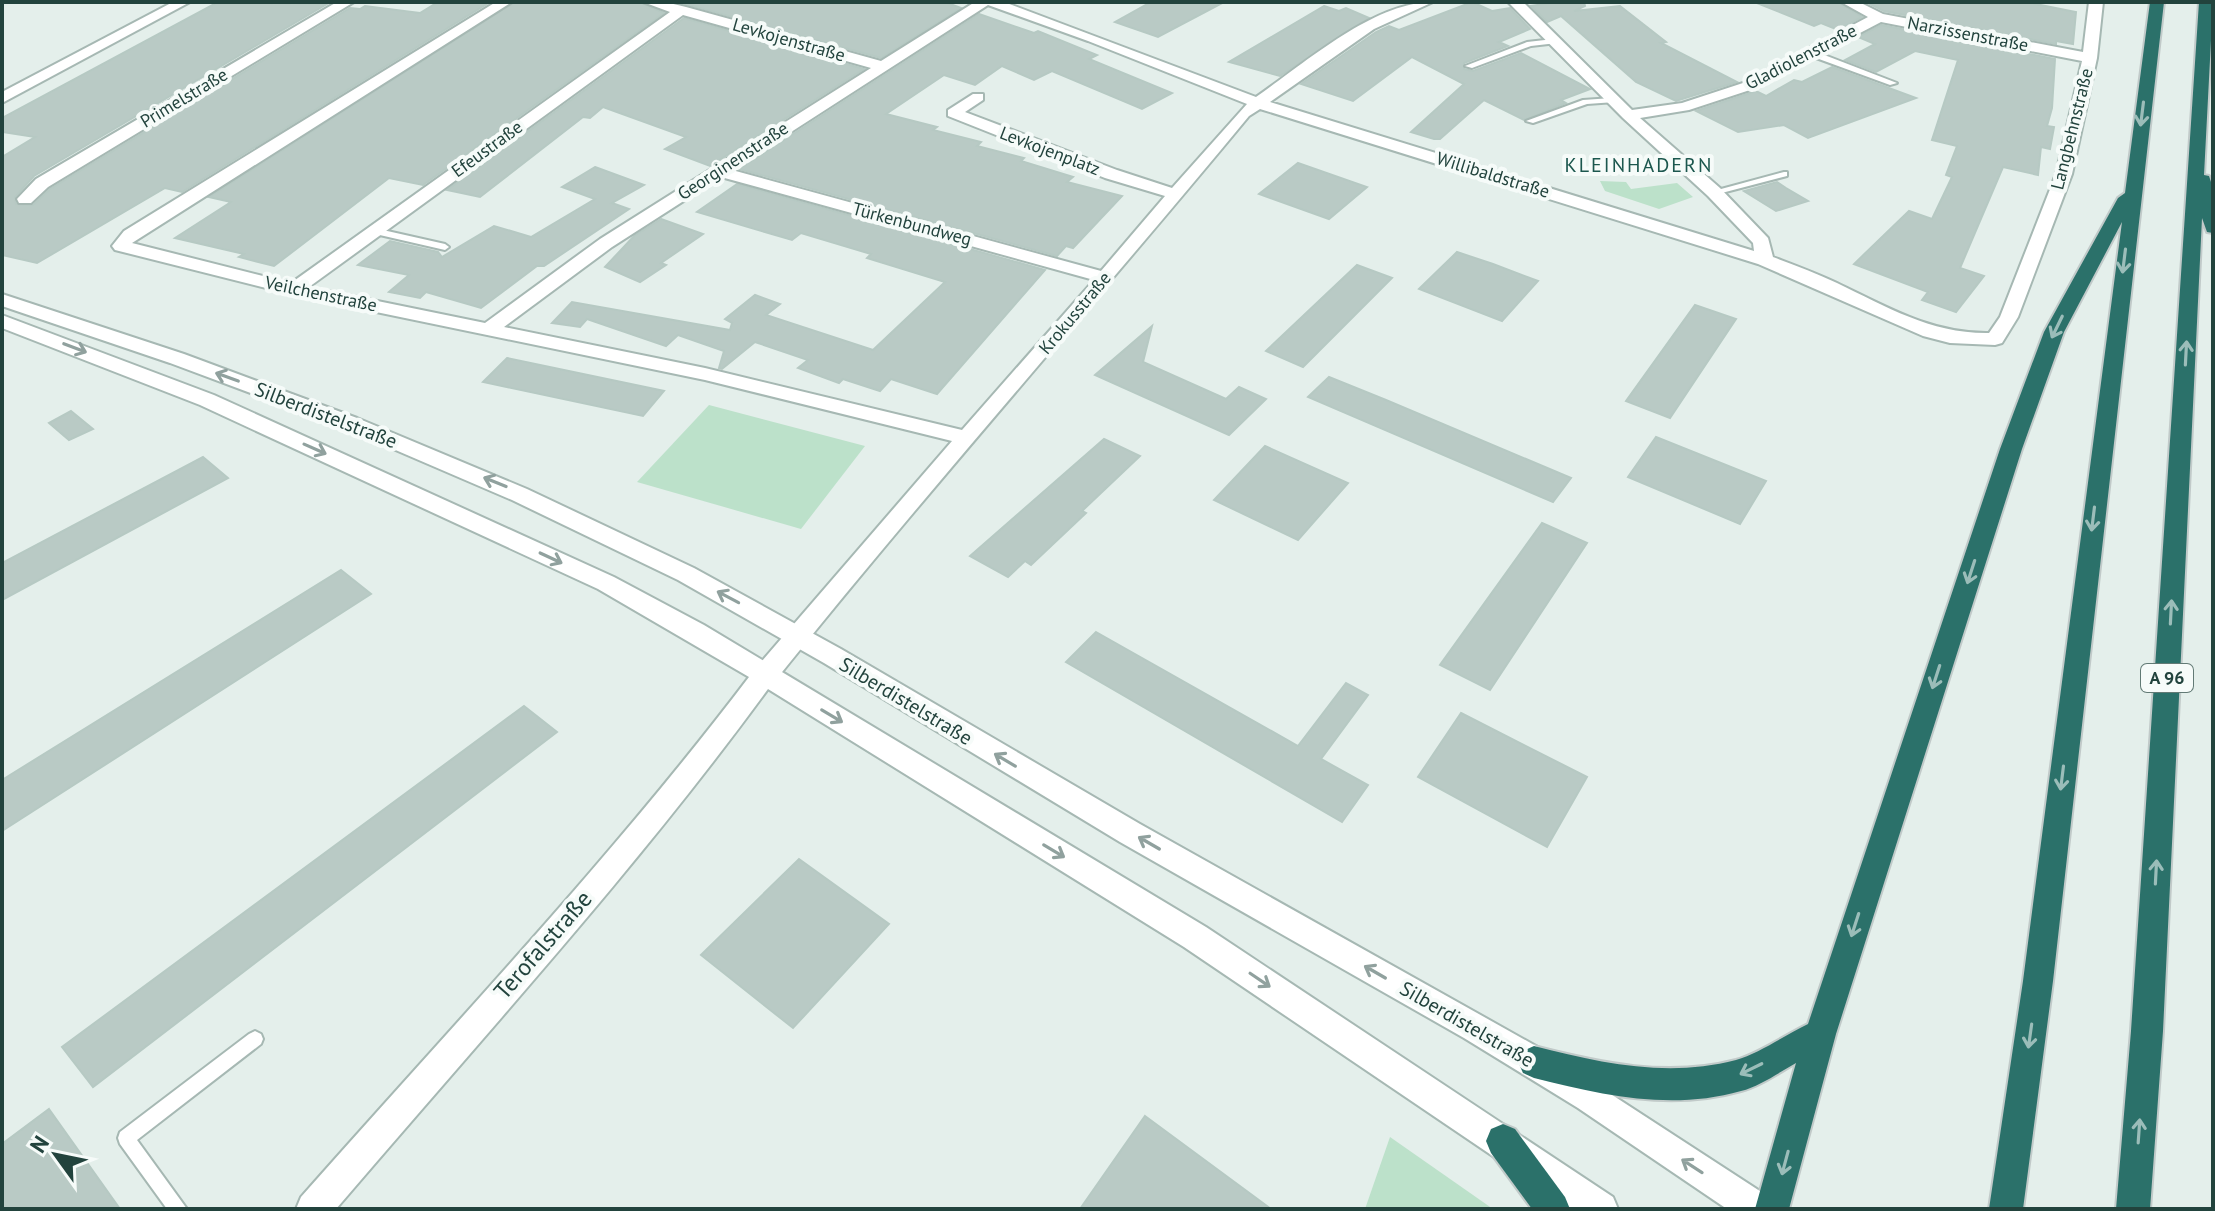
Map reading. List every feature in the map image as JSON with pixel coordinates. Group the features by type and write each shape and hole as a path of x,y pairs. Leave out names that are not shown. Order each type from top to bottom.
{"highway":[{"path":"2006,1209 2038,981 2157,2"},
{"name":"A 96","path":"2133,1209 2147,1031 2206,2"},
{"path":"2196,146 2213,228"},
{"path":"1772,1209 1820,1034 2011,449 2054,332 2133,184"},
{"path":"1534,1062 1609,1081 1682,1085 1741,1075 1820,1034"},
{"path":"1503,1141 1553,1209"}],"street":[{"path":"2,98 183,2"},
{"name":"Primelstraße","path":"25,199 42,183 347,2"},
{"name":"Veilchenstraße","path":"505,2 130,235 121,246 294,289 705,374 966,438"},
{"name":"Levkojenstraße","path":"650,2 881,66"},
{"name":"Georginenstraße","path":"489,329 606,243 984,2"},
{"name":"Willibaldstraße","path":"991,2 1093,38 1257,103 1764,260 1937,336 1966,341 1995,339"},
{"name":"Krokusstraße","path":"765,675 1244,113 1369,26 1426,2"},
{"path":"1515,2 1612,100 1714,192 1762,242 1764,260"},
{"name":"Narzissenstraße","path":"1848,2 1879,17 2090,58"},
{"name":"Langbehnstraße","path":"1995,339 2009,317 2064,174 2090,58 2096,2"},
{"name":"Efeustraße","path":"294,289 681,10"},
{"name":"Gladiolenstraße","path":"1628,115 1684,107 1748,86 1879,17"},
{"name":"Levkojenplatz","path":"978,97 953,113 1111,174 1176,194"},
{"name":"Türkenbundweg","path":"718,171 1105,278"},
{"name":"Silberdistelstraße","path":"2,300 108,334 268,392 512,489 683,573 796,636 1072,800 1534,1062 1757,1209"},
{"name":"Silberdistelstraße","path":"2,321 207,400 606,583 717,644 1195,937 1601,1209"},
{"name":"Terofalstraße","path":"313,1209 570,915 718,738 765,675"}],"lane":[{"path":"1469,66 1530,44 1554,41"},
{"path":"1811,53 1893,83"},
{"path":"1530,121 1586,102 1612,100"},
{"path":"1714,192 1784,174"},
{"path":"374,231 445,247"},
{"path":"178,1209 126,1138 255,1039"}],"green space":[{"path":"1600,181 1626,182 1631,189 1677,183 1693,197 1659,209 1605,191"},
{"path":"709,405 865,446 801,529 637,482"},
{"path":"1390,1137 1493,1209 1365,1209"}],"building":[{"path":"218,2 327,4 34,176 15,197 16,204 33,205 50,189 350,8 365,6 420,13 438,2 490,2 182,192 165,188 37,263 2,255 2,157 35,137 2,132 2,118"},
{"path":"515,2 640,2 664,13 423,185 389,178 274,266 239,257 244,254 175,238 231,202 209,197"},
{"path":"678,2 945,2 961,8 881,58"},
{"path":"1151,2 1224,2 1158,37 1115,22"},
{"path":"1472,2 1492,11 1510,8 1530,29 1499,42 1508,46 1464,63 1464,69 1473,71 1521,53 1590,89 1561,100 1566,103 1524,120 1484,100 1440,139 1434,139 1411,132 1464,84 1412,57 1353,101 1301,84 1376,32 1389,26 1399,30"},
{"path":"1584,2 1585,6 1574,11 1620,6 1666,42 1661,43 1737,82 1676,101 1636,82 1561,16 1547,22 1531,6"},
{"path":"1838,2 1862,17 1838,30 1821,23 1814,26 1757,3"},
{"path":"1866,2 2025,2 2076,12 2073,44 2056,41 2056,44 1884,11"},
{"path":"1324,6 1339,11 1346,8 1369,18 1280,76 1229,62"},
{"path":"979,14 1034,33 1038,31 1097,55 1089,59 1172,93 1142,109 1052,71 1034,80 1002,66 975,85 944,75 886,114 937,127 933,130 981,142 977,146 1024,158 1021,161 1073,177 1067,182 1122,196 1073,248 1066,246 1057,256 739,169"},
{"path":"684,18 864,69 710,166 665,149 686,137 603,107 590,118 583,117 480,197 447,190"},
{"path":"1881,25 2055,59 2052,108 2047,126 2054,127 2050,149 2041,147 2038,175 2003,167 1960,268 1984,276 1956,312 1922,300 1928,292 1854,264 1909,211 1932,219 1952,177 1946,175 1957,146 1932,140 1958,60 1915,51 1876,72 1845,60 1875,44 1858,37"},
{"path":"1832,67 1916,98 1808,138 1784,125 1738,132 1696,111 1756,91 1766,96 1794,80 1802,82"},
{"path":"1298,163 1367,187 1329,219 1259,194"},
{"path":"595,167 644,185 612,203 629,209 544,266 537,266 481,308 426,292 420,298 389,292 409,275 358,265 390,241 438,252 442,257 494,226 531,237 595,199 562,187"},
{"path":"1777,182 1808,201 1776,211 1744,191"},
{"path":"737,184 1045,270 937,394 891,379 880,391 843,379 839,383 798,368 808,360 755,342 722,369 719,368 724,351 678,335 666,346 587,319 580,327 552,323 572,302 730,330 732,323 725,319 755,295 780,304 766,315 873,350 945,282 867,258 871,254 801,233 792,240 697,212"},
{"path":"661,219 703,234 640,282 605,267 634,236"},
{"path":"1457,252 1538,281 1502,321 1419,289"},
{"path":"1357,265 1392,278 1303,367 1266,351"},
{"path":"1695,305 1736,319 1670,418 1626,401"},
{"path":"1152,326 1143,362 1226,399 1239,387 1266,399 1229,435 1095,375"},
{"path":"507,358 664,391 643,416 483,382"},
{"path":"1329,377 1571,478 1553,502 1308,397"},
{"path":"71,411 93,429 69,440 49,423"},
{"path":"1656,437 1766,481 1740,524 1628,477"},
{"path":"1104,439 1140,456 1031,565 1025,561 1008,577 970,556"},
{"path":"1265,446 1348,483 1298,540 1214,500"},
{"path":"203,457 228,478 2,600 2,563"},
{"path":"1542,523 1587,543 1490,690 1440,665"},
{"path":"341,570 371,594 2,831 2,780"},
{"path":"1096,632 1298,746 1346,683 1368,695 1321,759 1368,785 1342,822 1066,662"},
{"path":"524,706 557,732 93,1087 62,1047"},
{"path":"1461,713 1587,777 1547,847 1418,777"},
{"path":"799,859 889,924 793,1028 701,955"},
{"path":"49,1109 120,1209 2,1209 2,1144"},
{"path":"1145,1116 1271,1209 1080,1209"}],"district":[{"name":"KLEINHADERN","path":"1639,165"}]}
